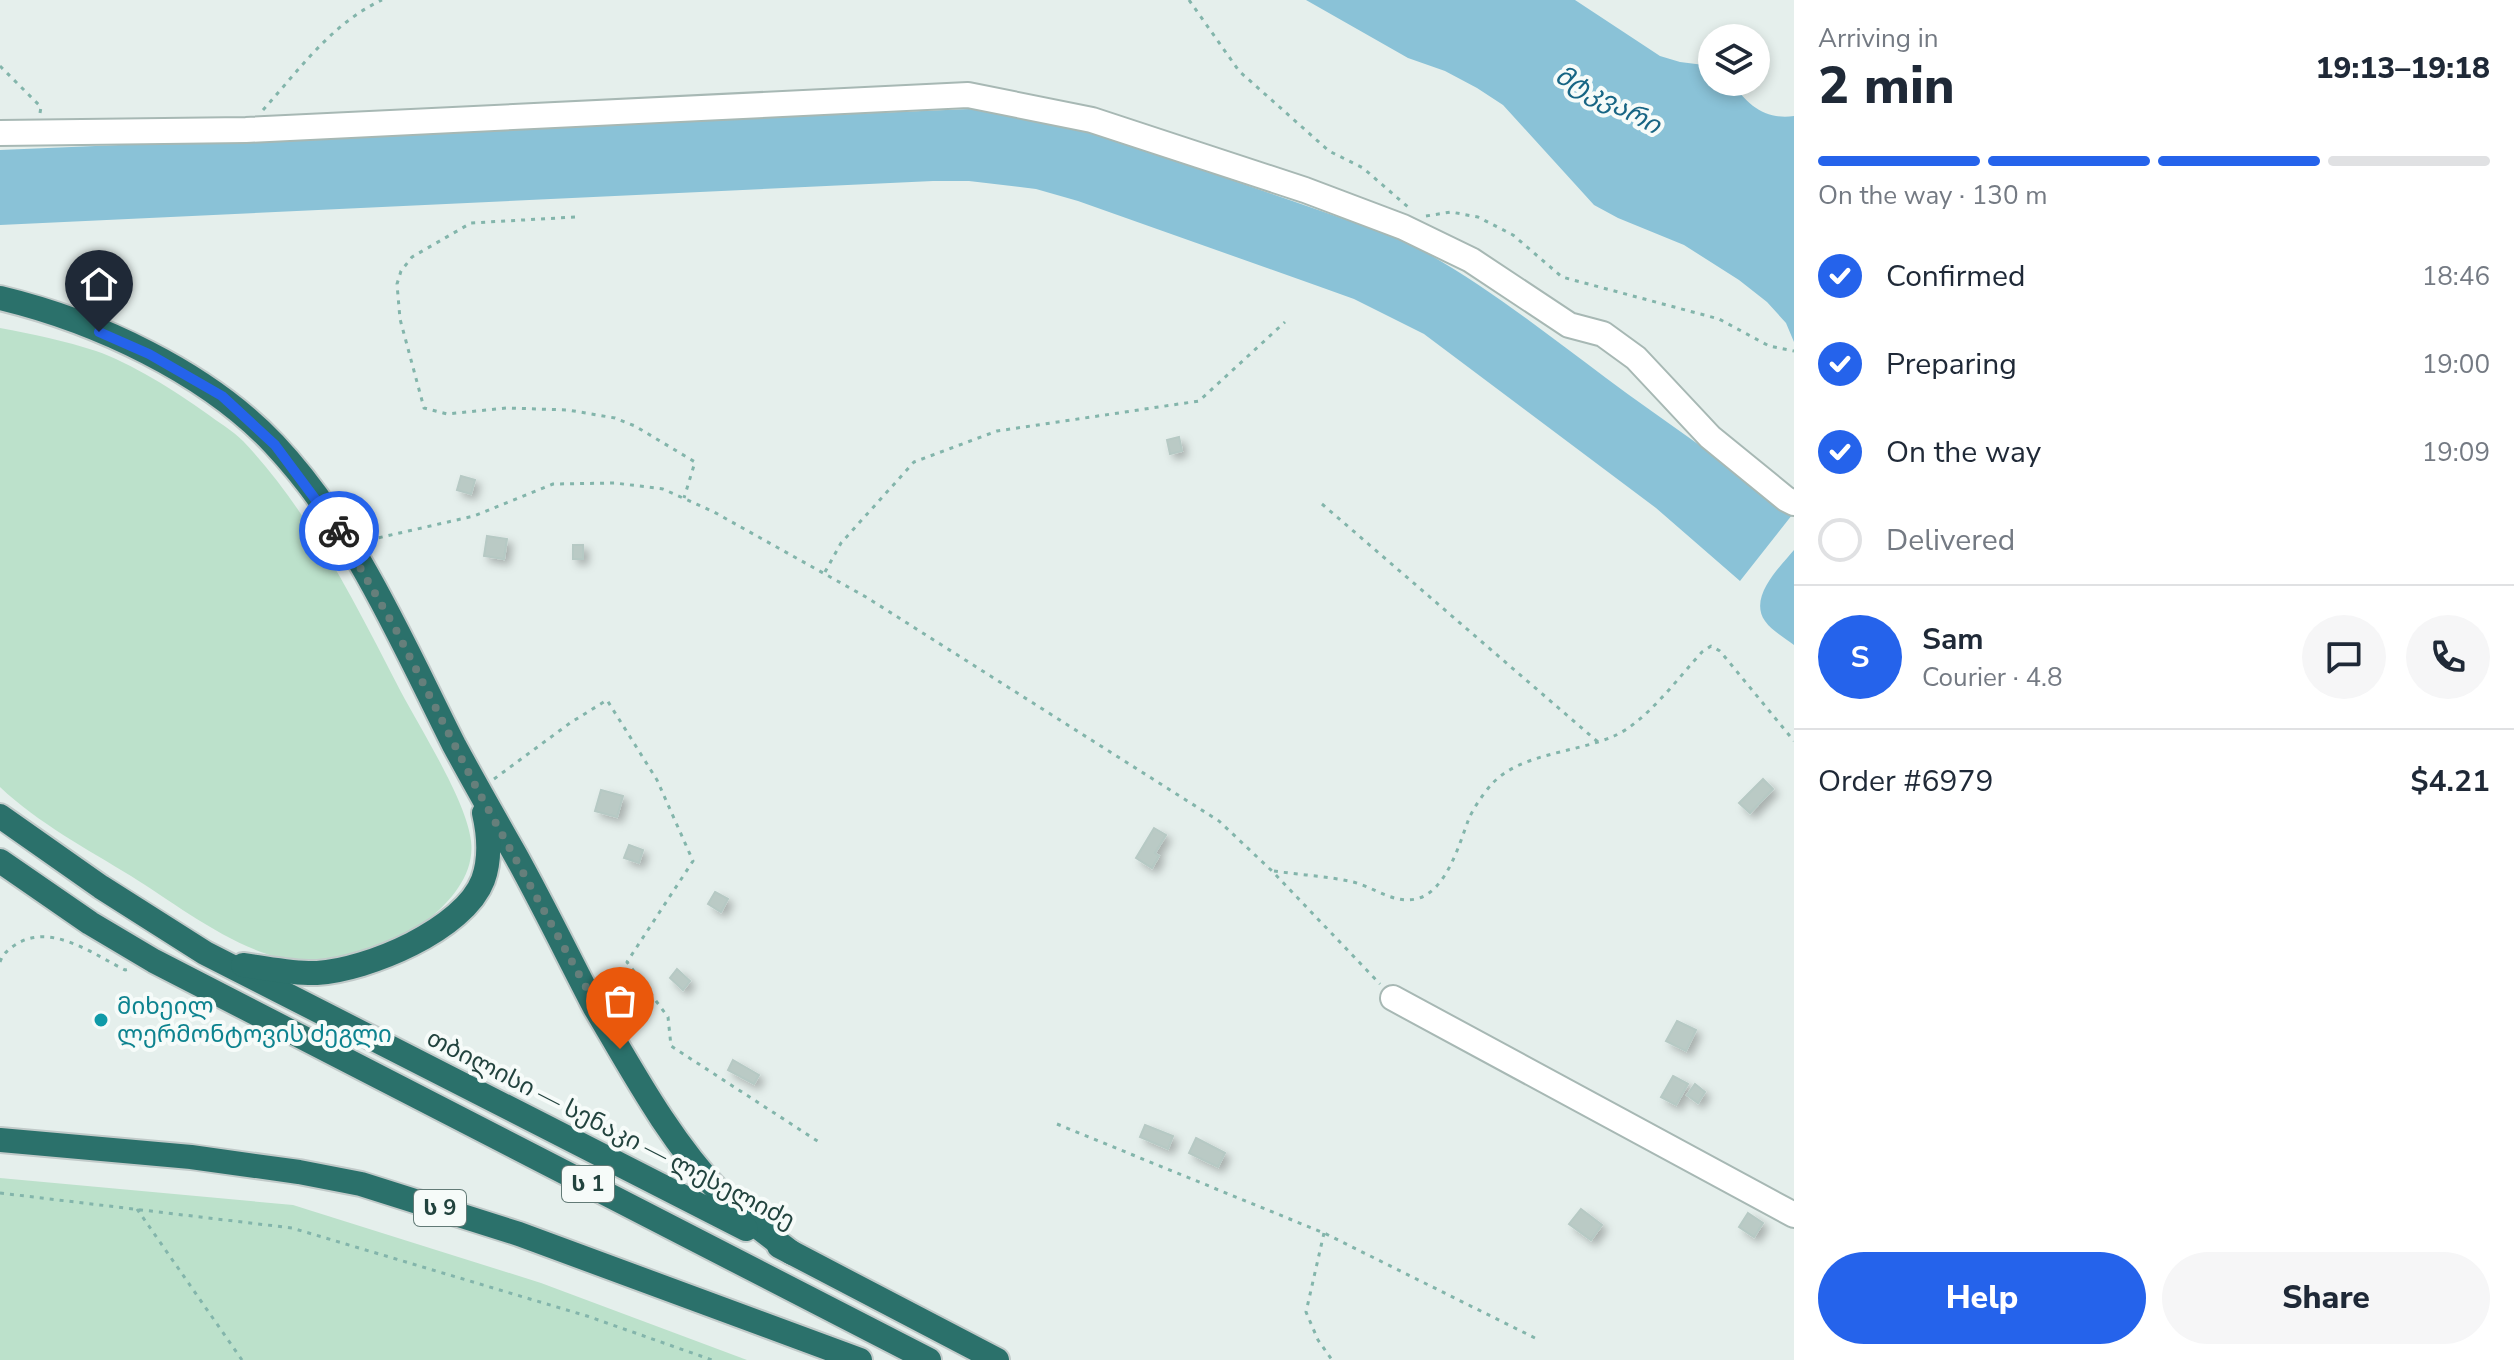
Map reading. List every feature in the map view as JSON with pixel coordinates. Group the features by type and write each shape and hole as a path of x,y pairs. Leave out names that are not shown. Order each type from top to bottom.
{"highway":[{"path":"0,298 74,320 149,354 222,396 275,445 346,541 594,1006 680,1142 722,1195 792,1253"},
{"path":"223,962 295,971 334,971 377,959 434,931 464,908 483,880 488,844 478,791"},
{"name":"თბილისი — სენაკი — ლესელიძე","path":"0,816 101,887 223,962 997,1360"},
{"name":"ს 1","path":"0,861 90,923 154,961 929,1360"},
{"name":"ს 9","path":"0,1140 191,1157 361,1184 519,1234 860,1360"}],"street":[{"path":"0,133 246,130 968,95 1092,120 1334,201 1403,227 1471,260 1569,325 1603,334 1636,358 1710,437 1794,503"},
{"path":"1393,998 1794,1215"}],"path":[{"path":"246,130 319,47 358,11 382,0"},
{"path":"1189,0 1239,71 1329,151 1363,168 1408,207"},
{"path":"0,66 41,107 39,131"},
{"path":"1420,217 1451,212 1478,217 1513,235 1562,277 1719,319 1769,346 1794,351"},
{"path":"575,217 471,223 412,257 401,271 397,284 399,307 424,408 447,414 507,408 568,410 615,418 635,426 695,462 684,499"},
{"path":"824,574 841,543 914,462 997,431 1199,401 1285,322"},
{"path":"346,541 372,540 474,516 553,484 615,483 663,489 714,512 866,597 1219,821 1272,871 1393,998"},
{"path":"1322,504 1598,742"},
{"path":"1272,871 1354,882 1384,896 1415,899 1430,893 1450,867 1468,820 1491,785 1526,762 1569,752 1616,735 1642,715 1711,646 1720,651 1794,741"},
{"path":"478,791 570,723 607,700 657,780 693,861 627,962 668,1017 671,1046 822,1144"},
{"path":"0,962 3,954 26,937 47,936 68,941 125,970 154,961"},
{"path":"1057,1124 1324,1233 1537,1339"},
{"path":"0,1193 292,1228 587,1316 712,1360"},
{"path":"137,1209 242,1360"},
{"path":"1324,1233 1306,1312 1318,1340 1332,1360"}],"green space":[{"path":"0,328 96,351 152,378 239,437 290,498 349,593 442,765 468,825 471,853 466,875 446,903 417,929 372,952 340,961 308,963 261,952 193,917 63,835 0,787"},
{"path":"0,1178 293,1205 541,1283 747,1360 0,1360"}],"water":[{"name":"მტკვარი","path":"1306,0 1575,0 1660,56 1698,64 1698,96 1742,96 1766,113 1794,116 1794,342 1786,323 1767,302 1739,280 1684,245 1594,205 1503,105 1445,71 1408,58"},
{"path":"969,109 1010,112 1087,130 1399,238 1454,269 1506,304 1781,503 1792,515 1740,581 1656,508 1424,334 1354,299 1036,189 969,181 933,181 0,225 0,150"},
{"path":"1794,550 1794,645 1765,621 1760,602 1768,583"}],"building":[{"path":"1179,437 1182,451 1170,454 1167,440"},
{"path":"461,476 475,480 471,494 457,490"},
{"path":"487,536 507,539 504,559 484,556"},
{"path":"573,545 583,545 583,559 573,559"},
{"path":"1763,779 1773,789 1750,813 1739,803"},
{"path":"601,790 623,796 617,817 595,811"},
{"path":"1154,828 1166,835 1155,853 1159,856 1152,868 1136,858"},
{"path":"629,845 643,850 639,863 624,858"},
{"path":"715,892 728,899 721,912 708,904"},
{"path":"677,969 690,981 683,990 670,978"},
{"path":"1677,1021 1696,1030 1686,1051 1666,1041"},
{"path":"733,1060 759,1075 754,1084 728,1070"},
{"path":"1673,1076 1688,1084 1676,1105 1661,1097"},
{"path":"1695,1084 1705,1092 1698,1103 1687,1095"},
{"path":"1145,1125 1173,1136 1168,1149 1140,1137"},
{"path":"1196,1138 1225,1153 1218,1167 1189,1153"},
{"path":"1581,1209 1602,1225 1591,1240 1569,1224"},
{"path":"1748,1213 1763,1223 1754,1237 1739,1227"}],"way so far":[{"path":"339,531 395,628 476,787 620,1049"}],"place":[{"name":"მიხეილ ლერმონტოვის ძეგლი","path":"101,1020"}],"route":[{"path":"99,332 149,354 222,396 275,445 339,531"}]}
